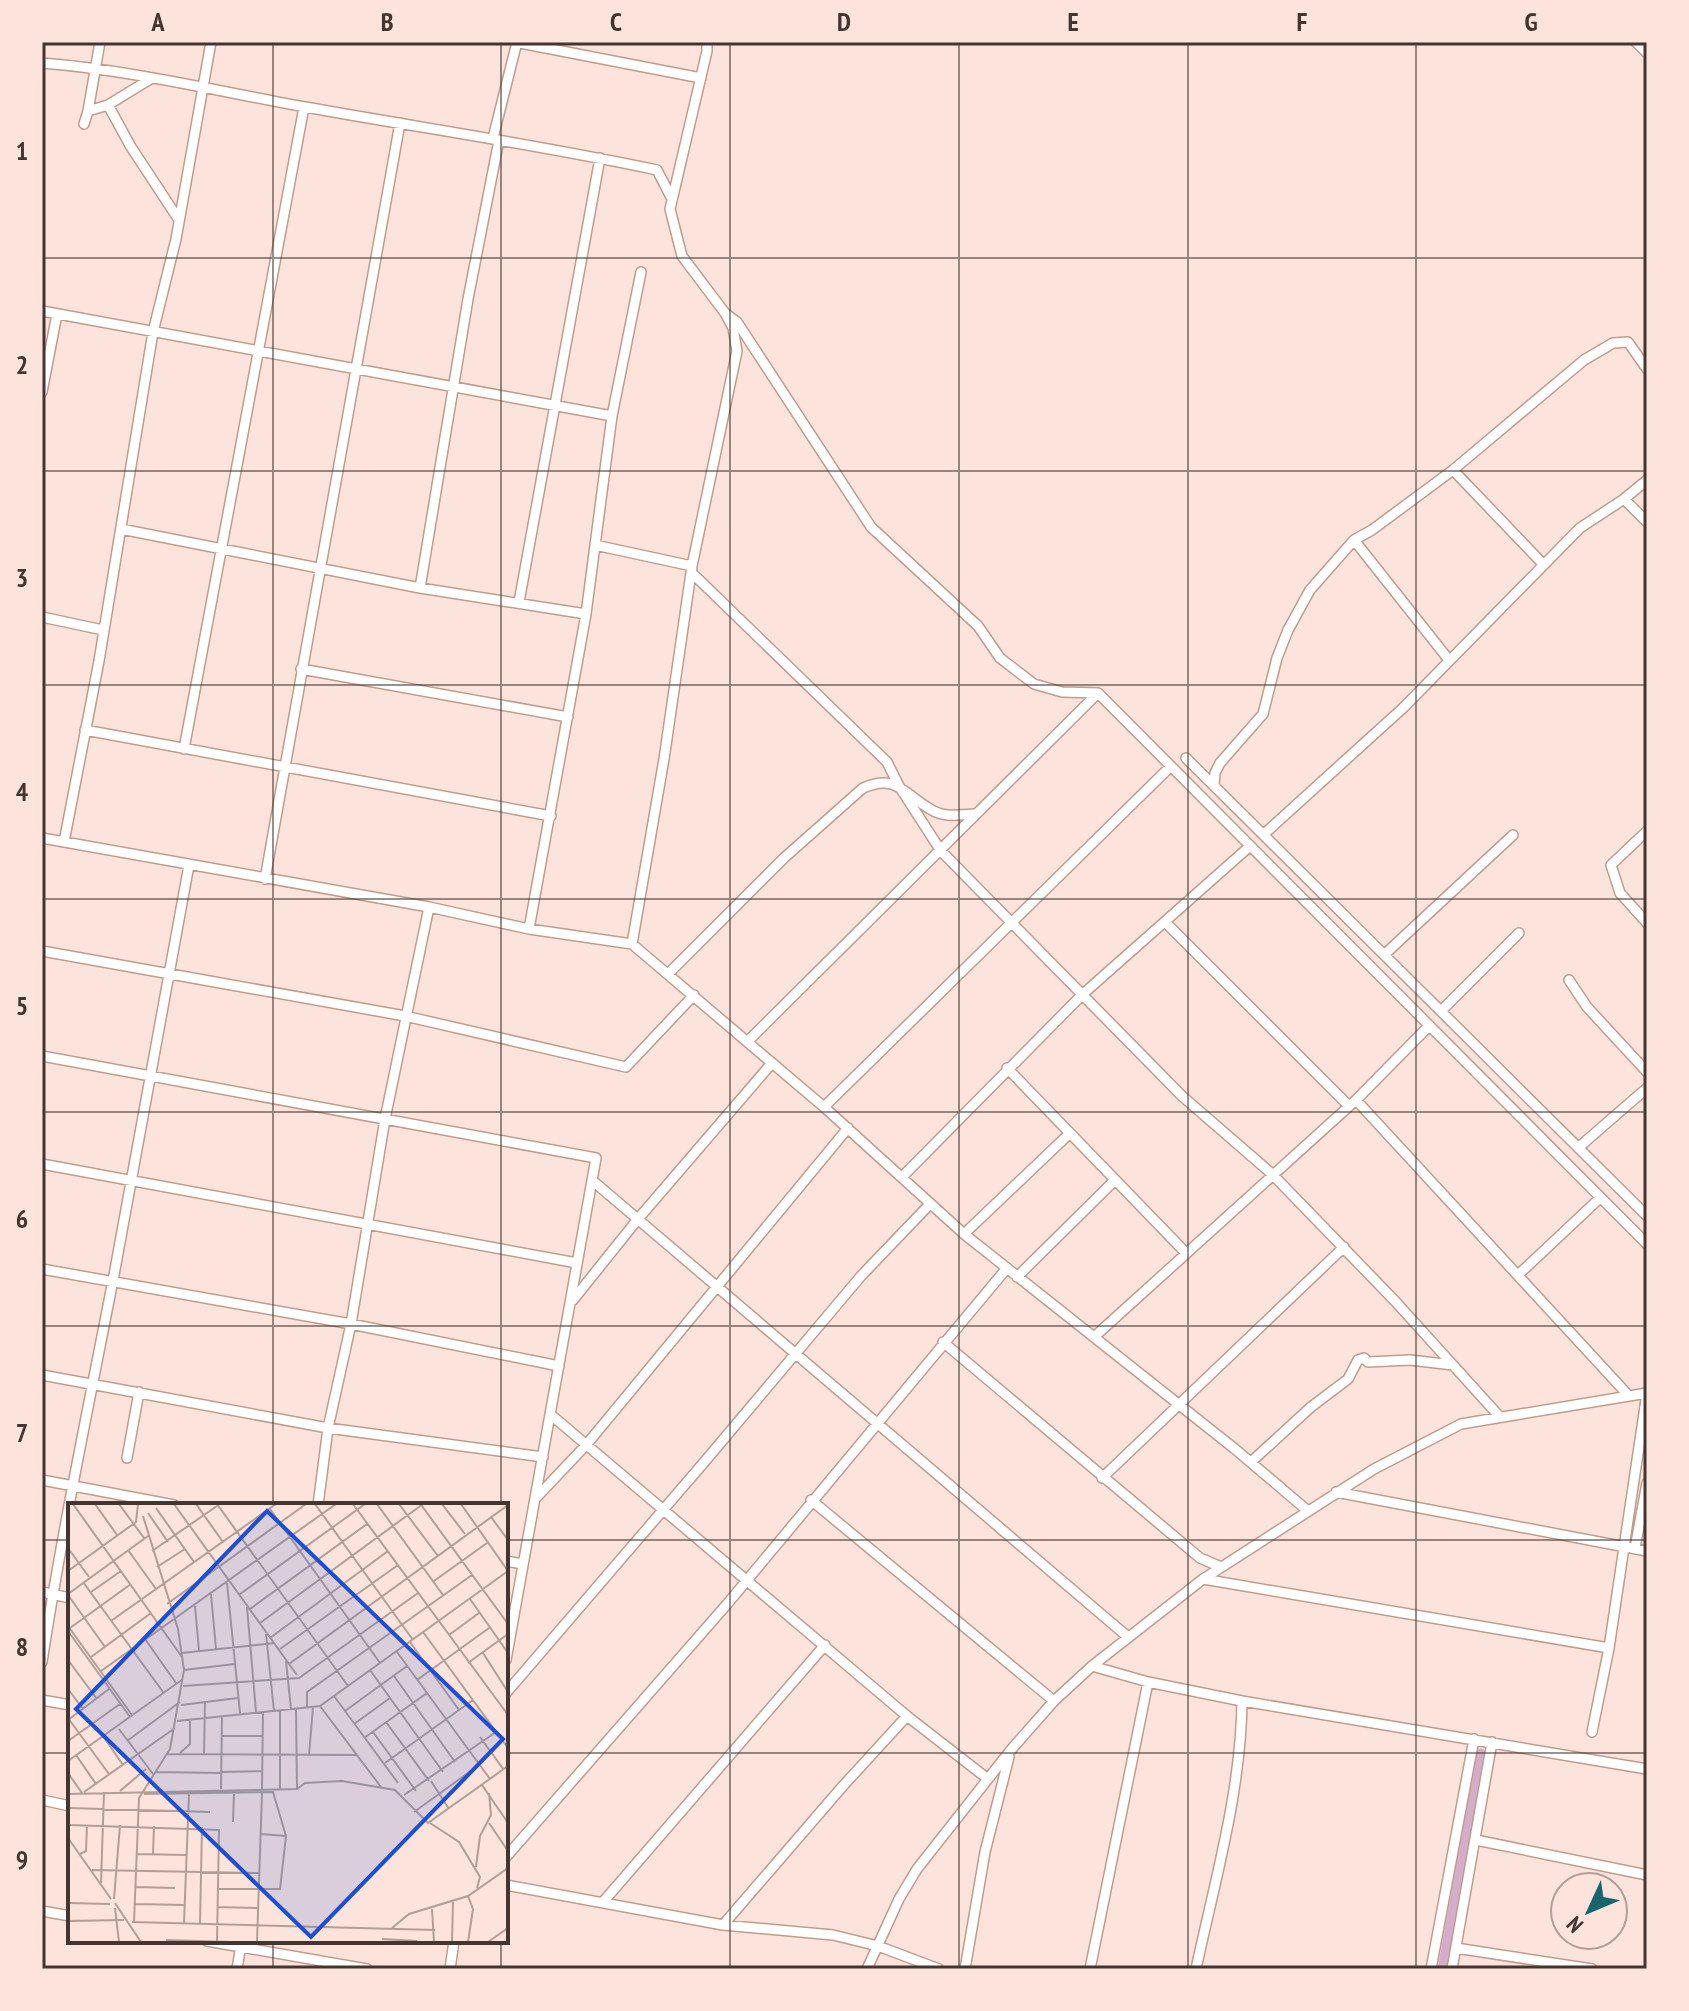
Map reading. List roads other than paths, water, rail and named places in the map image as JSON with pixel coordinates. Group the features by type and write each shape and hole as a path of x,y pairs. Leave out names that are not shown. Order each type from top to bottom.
{"street":[{"path":"84,124 100,42"},
{"path":"64,842 153,332 179,220 211,42"},
{"path":"420,588 496,139 516,42 701,78"},
{"path":"632,944 664,759 691,569 737,351 733,328 725,313 682,256 670,209 707,42"},
{"path":"1636,42 1647,53"},
{"path":"42,63 96,67 657,170 672,199"},
{"path":"88,111 108,105 152,78"},
{"path":"108,105 131,147 179,220"},
{"path":"184,749 304,107"},
{"path":"265,879 400,123"},
{"path":"519,602 600,158"},
{"path":"529,929 586,614 612,416 641,272"},
{"path":"42,311 612,416"},
{"path":"725,313 737,322 871,527 978,626 1000,658 1034,684 1062,692 1098,693 1647,1244"},
{"path":"42,392 57,314"},
{"path":"1214,785 1220,763 1263,714 1277,658 1310,590 1354,540 1453,470 1584,360 1613,343 1628,342 1647,369"},
{"path":"1453,470 1543,564"},
{"path":"1264,834 1403,708 1580,528 1647,480"},
{"path":"1624,499 1647,522"},
{"path":"121,529 420,588 586,614"},
{"path":"1354,540 1449,660"},
{"path":"595,545 691,569 887,762 941,851 1182,1096 1272,1174 1344,1247 1500,1417"},
{"path":"42,617 103,630"},
{"path":"301,669 568,717"},
{"path":"748,1041 1098,693"},
{"path":"85,730 551,816"},
{"path":"1186,758 1647,1216"},
{"path":"824,1107 1171,766"},
{"path":"668,974 784,858 863,788 879,781 899,786 931,810 949,816 974,814"},
{"path":"1647,831 1611,865 1620,893 1647,923"},
{"path":"1385,954 1513,835"},
{"path":"42,838 429,907 529,929 632,944 824,1107 964,1234 1251,1462 1308,1511"},
{"path":"902,1177 1083,994 1249,847"},
{"path":"70,1503 189,865"},
{"path":"318,1503 328,1428 351,1324 385,1119 429,907"},
{"path":"1165,922 1352,1103 1518,1275 1629,1396"},
{"path":"1442,1010 1519,933"},
{"path":"42,951 405,1016 626,1067 694,995"},
{"path":"1569,980 1587,1007 1647,1072"},
{"path":"1094,1337 1352,1103 1428,1027"},
{"path":"42,1056 596,1158 508,1649"},
{"path":"570,1303 772,1063"},
{"path":"1007,1068 1186,1253"},
{"path":"1579,1147 1647,1088"},
{"path":"534,1500 587,1444 848,1128"},
{"path":"964,1234 1069,1134"},
{"path":"42,1164 577,1263"},
{"path":"593,1181 1128,1637"},
{"path":"1017,1277 1114,1181"},
{"path":"1518,1275 1600,1198"},
{"path":"508,1691 861,1276 930,1204"},
{"path":"1102,1478 1344,1247"},
{"path":"508,1855 747,1580 1007,1268"},
{"path":"42,1269 351,1324 559,1366"},
{"path":"943,1342 1200,1558 1221,1567"},
{"path":"1251,1462 1311,1407 1348,1379 1358,1360 1410,1360 1453,1365"},
{"path":"42,1375 328,1428 543,1457"},
{"path":"127,1458 139,1392"},
{"path":"867,1969 899,1899 917,1869 1010,1751 1054,1701 1092,1666 1203,1579 1374,1469 1461,1424 1647,1393 1609,1648 1592,1732"},
{"path":"550,1414 907,1716 988,1779"},
{"path":"42,1480 164,1503"},
{"path":"1635,1548 1647,1483"},
{"path":"1336,1492 1647,1551"},
{"path":"811,1500 1054,1701"},
{"path":"42,1662 47,1593 68,1512"},
{"path":"508,1561 523,1564"},
{"path":"1203,1579 1609,1648"},
{"path":"47,1593 68,1598"},
{"path":"603,1902 825,1645"},
{"path":"1092,1666 1148,1682 1242,1701 1647,1769"},
{"path":"1090,1969 1148,1682"},
{"path":"42,1700 68,1705"},
{"path":"1196,1969 1229,1821 1242,1733 1242,1701"},
{"path":"723,1925 907,1716"},
{"path":"1431,1969 1474,1739"},
{"path":"1452,1969 1492,1742"},
{"path":"965,1969 985,1852 1010,1751"},
{"path":"42,1800 68,1806"},
{"path":"1476,1840 1647,1875"},
{"path":"508,1885 723,1925 833,1935 878,1946 939,1969"},
{"path":"42,1911 68,1916"},
{"path":"450,1969 454,1943"},
{"path":"237,1969 241,1944 367,1969"},
{"path":"1456,1948 1555,1966 1592,1969"}],"waterway":[{"path":"1442,1969 1481,1753"}]}
